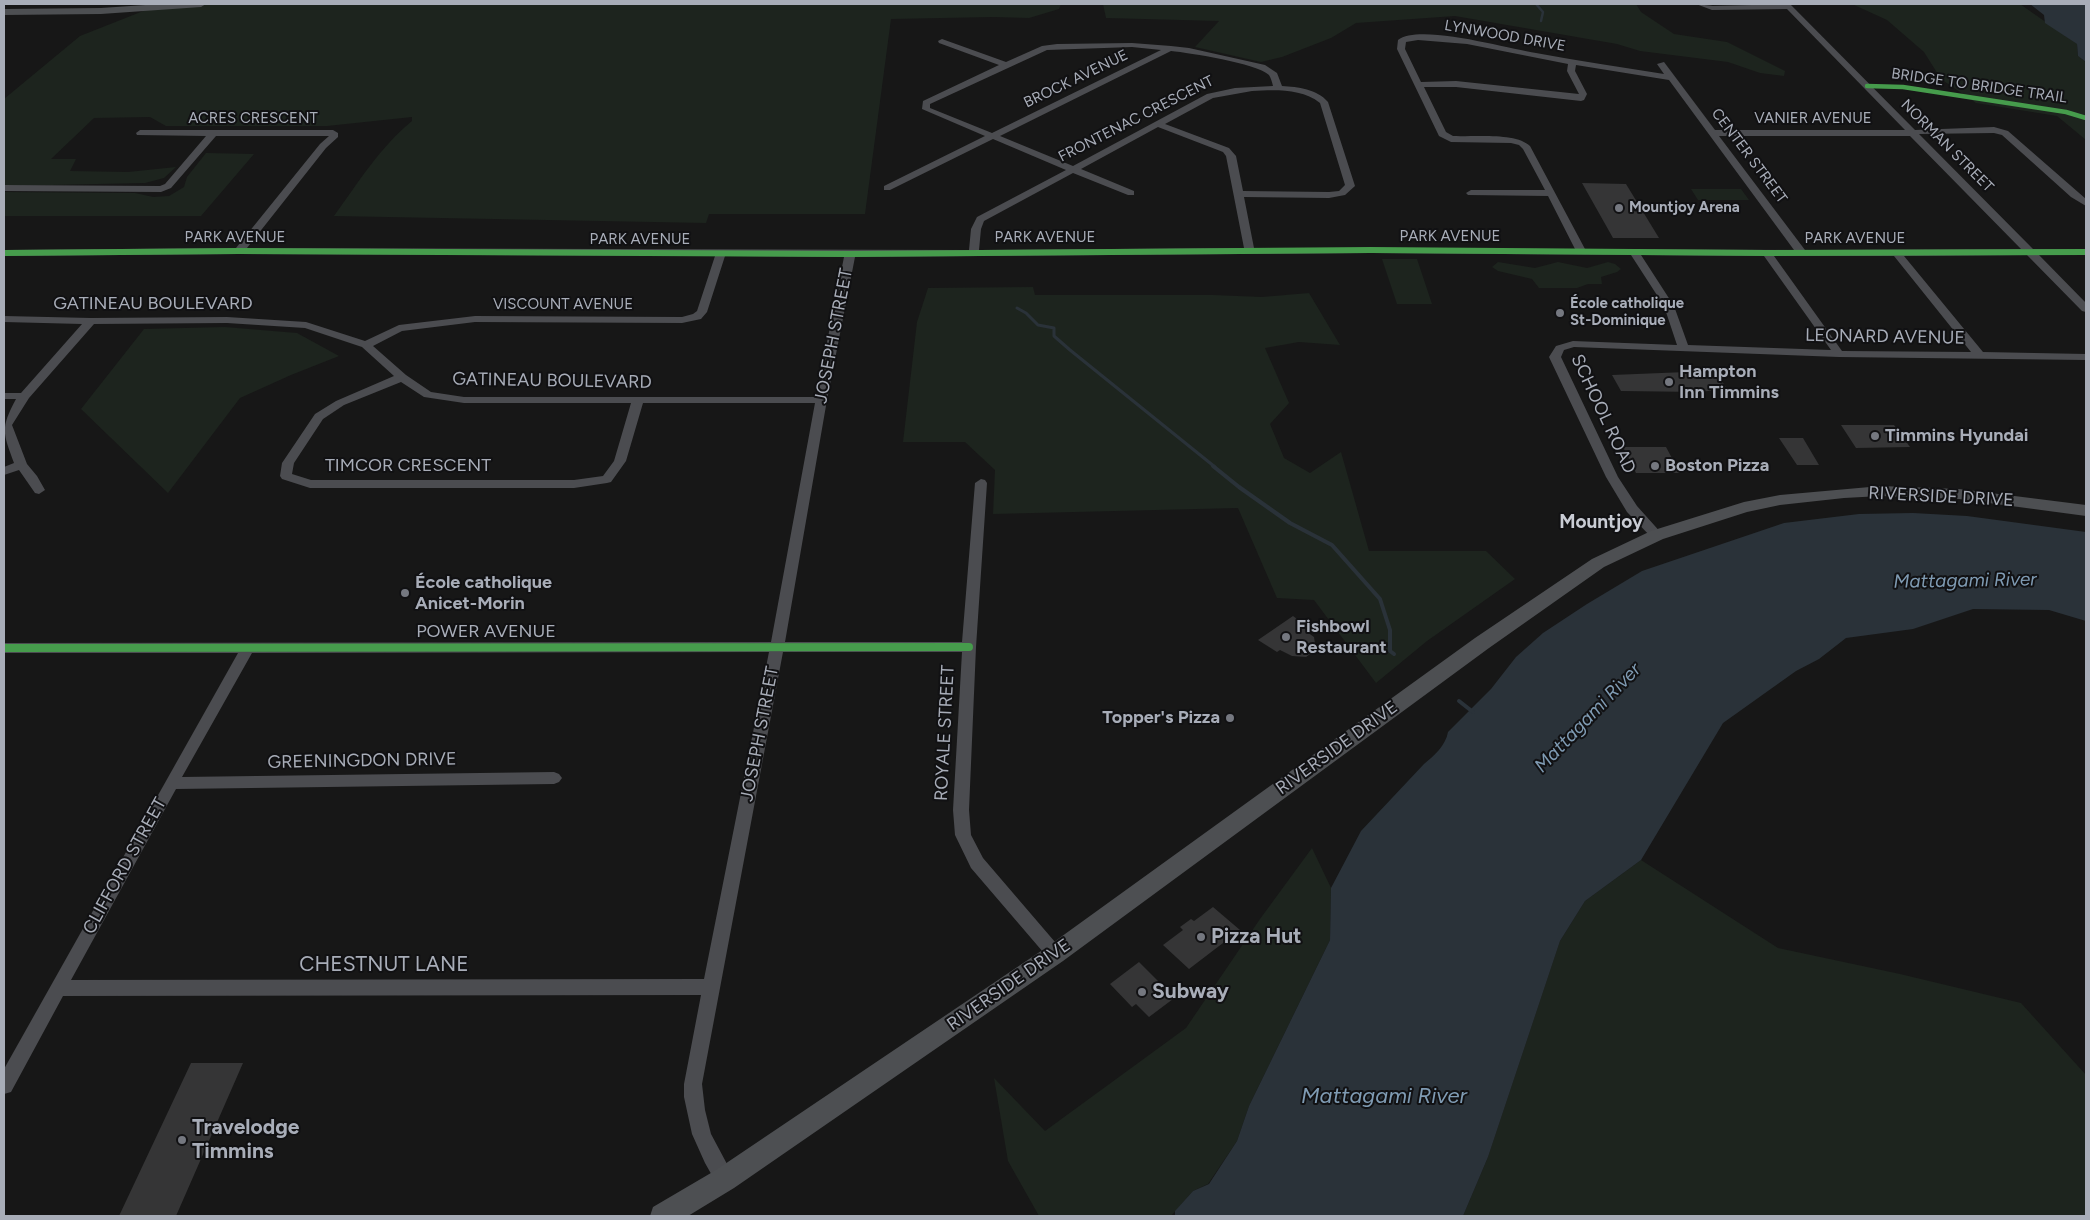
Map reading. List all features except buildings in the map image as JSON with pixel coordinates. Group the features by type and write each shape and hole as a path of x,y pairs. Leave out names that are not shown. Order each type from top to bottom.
{"main road":[{"path":"6,12 101,10 200,4"},
{"name":"RIVERSIDE DRIVE","path":"663,1216 725,1179 1055,954 1548,596 1598,563 1657,535 1744,507 1780,500 1844,493 1881,491 1959,494 2086,511"}],"street":[{"path":"1700,4 1712,8 1788,5"},
{"name":"NORMAN STREET","path":"1788,5 2086,309"},
{"name":"LYNWOOD DRIVE","path":"1582,252 1530,153 1522,143 1511,140 1451,139 1442,134 1402,49 1402,40 1441,39 1467,42 1672,78"},
{"path":"942,40 1006,65"},
{"path":"1131,193 926,109 926,103 1045,48 1057,46 1132,45 1189,50 1262,67 1274,75 1278,88"},
{"name":"BROCK AVENUE","path":"887,188 1172,48"},
{"path":"1419,85 1456,84 1581,98 1583,94 1571,71 1573,62"},
{"name":"CENTER STREET","path":"1661,64 1802,253"},
{"name":"FRONTENAC CRESCENT","path":"974,252 976,230 980,219 1072,168 1221,91 1278,88 1320,96 1324,102 1350,186 1342,193 1329,195 1239,194"},
{"path":"1157,124 1226,150 1231,156 1250,251"},
{"name":"VANIER AVENUE","path":"1713,133 1912,133 1922,131 1994,130 2004,133 2074,195 2086,203"},
{"name":"ACRES CRESCENT","path":"140,133 333,132 335,135 322,146 239,251"},
{"path":"4,188 161,189 168,186 213,133"},
{"path":"1471,193 1550,193"},
{"name":"PARK AVENUE","path":"4,253 239,251 722,254 1250,251 2086,252"},
{"path":"1634,252 1669,306 1683,347"},
{"path":"1767,253 1839,354"},
{"name":"PARK AVENUE","path":"1897,253 1907,265"},
{"name":"VISCOUNT AVENUE","path":"366,345 398,328 430,322 475,319 682,320 697,317 702,312 722,254"},
{"name":"JOSEPH STREET","path":"725,1179 710,1155 697,1122 693,1102 693,1084 777,647 820,400 850,254"},
{"path":"1907,265 1981,357"},
{"name":"GATINEAU BOULEVARD","path":"4,320 227,320 306,325 366,345 402,377 428,395 464,400 820,400"},
{"path":"39,490 21,464 6,425 24,396 91,321"},
{"name":"SCHOOL ROAD","path":"1657,535 1632,509 1612,477 1555,356 1560,348 1573,344 1683,347"},
{"name":"LEONARD AVENUE","path":"1683,347 1839,354 2086,357"},
{"name":"TIMCOR CRESCENT","path":"402,377 340,403 319,417 288,463 286,476 310,484 574,484 607,479 620,461 638,400"},
{"path":"4,396 24,396"},
{"path":"4,472 21,464"},
{"name":"ROYALE STREET","path":"981,483 969,647 961,810 963,835 977,863 1055,954"},
{"name":"POWER AVENUE","path":"4,648 969,647"},
{"name":"CLIFFORD STREET","path":"4,1086 171,783 248,648"},
{"name":"GREENINGDON DRIVE","path":"171,783 554,778"},
{"name":"CHESTNUT LANE","path":"58,988 711,987"}],"shaded area":[{"path":"161,4 1061,4 1059,9 1029,18 891,19 865,214 709,214 706,223 334,216 370,166 400,131 412,121 412,117 327,126 166,126 150,117 94,118 51,159 76,159 70,171 128,172 176,167 164,178 145,183 4,186 4,99 80,36"},
{"path":"1103,4 1636,4 1641,12 1674,34 1727,42 1785,71 1784,76 1760,73 1728,62 1640,51 1617,44 1455,16 1356,23 1331,38 1282,57 1261,62 1195,47 1219,21 1106,18"},
{"path":"1852,4 2020,4 2077,44 2078,56 2086,62 2086,140 2057,116 1976,103 1941,79 1924,52 1887,20"},
{"path":"206,153 254,154 201,216 4,216 4,192 135,193 153,197 169,196 184,187 187,177"},
{"path":"1691,189 1741,189 1749,200 1698,200"},
{"path":"1382,259 1417,259 1432,304 1397,304"},
{"path":"1498,262 1535,268 1558,262 1587,268 1608,262 1615,264 1621,269 1601,277 1602,284 1588,284 1577,288 1539,288 1532,279 1498,271 1492,267"},
{"path":"1033,287 1035,295 1213,295 1262,297 1309,293 1340,345 1299,342 1265,348 1289,403 1270,424 1284,458 1310,473 1341,452 1369,551 1486,551 1515,579 1427,641 1376,683 1314,600 1277,598 1238,508 993,514 995,470 965,442 903,442 917,322 928,288"},
{"path":"225,327 297,333 339,356 240,398 168,493 81,409 144,329"},
{"path":"1312,848 1331,888 1330,940 1249,1106 1237,1141 1208,1184 1193,1191 1171,1216 1039,1216 1008,1161 994,1078 1045,1131 1186,1028 1260,919"},
{"path":"1641,860 1778,948 1900,974 2021,1003 2086,1075 2086,1216 1463,1216 1488,1157 1560,941 1585,901"}],"water":[{"path":"2030,4 2086,4 2086,62 2078,56 2077,44 2045,23 2044,15"},
{"name":"Mattagami River","path":"1913,513 1967,516 2086,532 2086,621 2049,610 1973,609 1913,629 1846,638 1819,659 1796,671 1723,723 1641,860 1585,901 1560,941 1488,1157 1463,1216 1175,1216 1175,1211 1193,1191 1209,1184 1237,1141 1249,1106 1330,940 1331,888 1361,831 1439,750 1448,732 1491,689 1516,657 1543,633 1642,571 1784,523 1859,514"}],"waterway":[{"path":"1536,4 1543,12 1541,21"},
{"path":"1017,308 1026,313 1038,325 1054,328 1054,336 1070,350 1215,467"},
{"path":"1213,466 1290,523 1332,545 1380,599 1390,630 1390,651 1394,654"},
{"path":"1459,701 1473,712"}],"cycle path":[{"name":"BRIDGE TO BRIDGE TRAIL","path":"1867,86 1903,87 2066,112 2086,118"},
{"path":"4,253 239,251 850,254 1371,250 1767,253 2086,252"},
{"path":"4,648 969,647"}],"place":[{"name":"Mountjoy Arena","path":"1619,208"},
{"name":"École catholique St-Dominique","path":"1560,313"},
{"name":"Hampton Inn Timmins","path":"1669,382"},
{"name":"Timmins Hyundai","path":"1875,436"},
{"name":"Boston Pizza","path":"1655,466"},
{"name":"École catholique Anicet-Morin","path":"405,593"},
{"name":"Fishbowl Restaurant","path":"1286,637"},
{"name":"Topper's Pizza","path":"1230,718"},
{"name":"Pizza Hut","path":"1201,937"},
{"name":"Subway","path":"1142,992"},
{"name":"Travelodge Timmins","path":"182,1140"}],"district":[{"name":"Mountjoy","path":"1601,522"}]}
